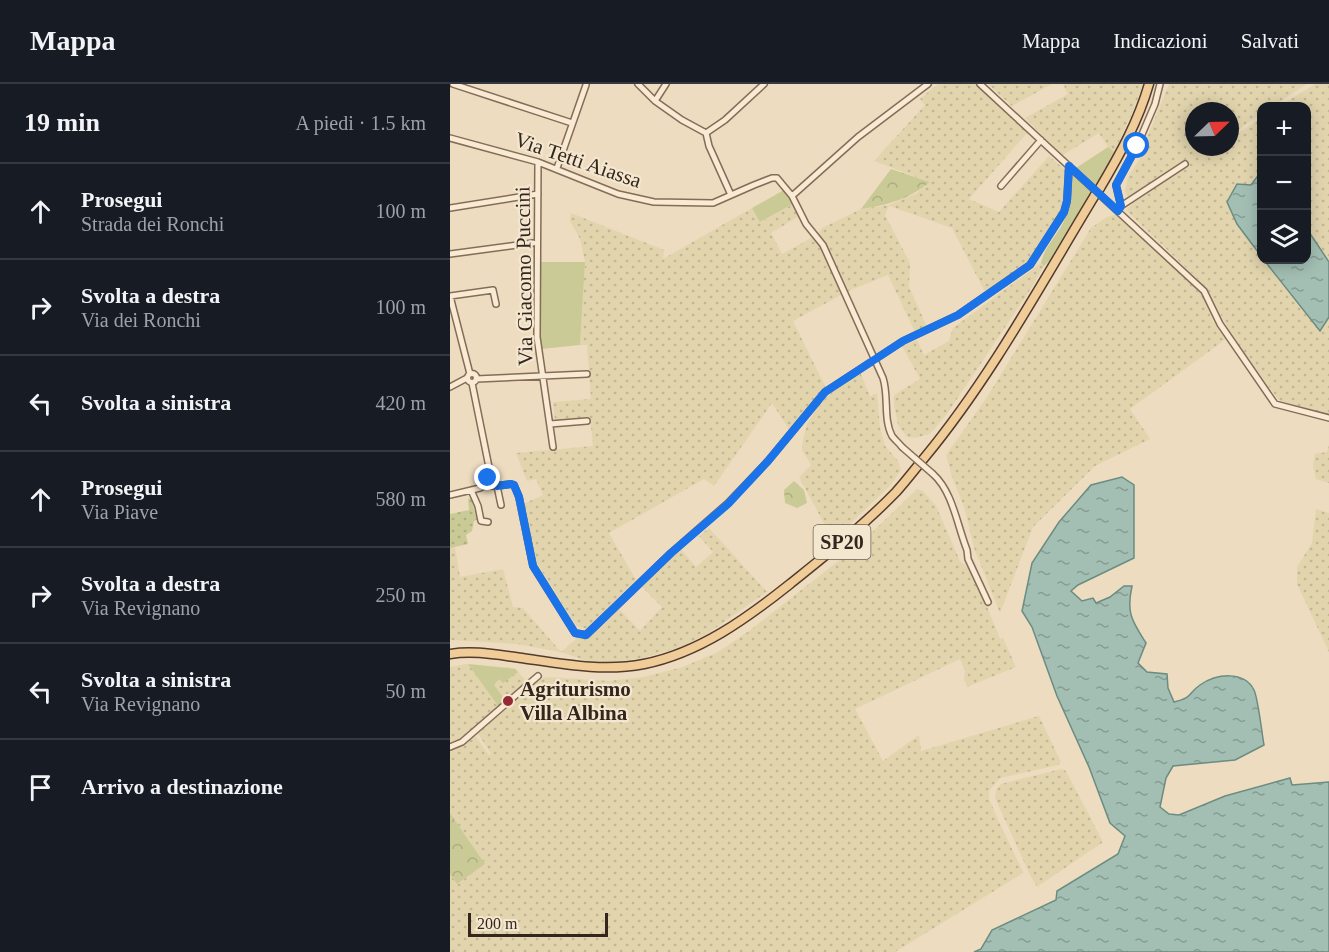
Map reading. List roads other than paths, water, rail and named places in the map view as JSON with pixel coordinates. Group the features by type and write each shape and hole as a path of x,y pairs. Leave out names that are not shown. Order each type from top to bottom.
{"main road":[{"name":"SP20","path":"450,654 482,652 588,668 644,664 700,645 727,630 765,604 836,548 896,491 954,422 995,360 1120,155 1137,120 1149,84"}],"street":[{"path":"453,84 573,123"},
{"path":"557,168 585,84"},
{"path":"638,84 655,101 706,133 709,146 731,195"},
{"path":"655,101 666,84"},
{"path":"706,133 764,84"},
{"path":"928,84 858,137 792,196 806,225 818,238 830,259 876,359 886,387 888,422 892,436 942,482 967,550 968,559 988,602"},
{"path":"980,84 1069,166 1119,208 1204,291 1220,324 1275,404 1329,418"},
{"path":"1119,208 1116,185 1137,146 1155,104 1160,84"},
{"name":"Via Tetti Aiassa","path":"450,138 538,162 618,194 654,202 713,203 774,178 780,181 792,196"},
{"path":"1001,186 1041,140"},
{"name":"Via Giacomo Puccini","path":"538,162 537,337 553,447"},
{"path":"1119,208 1185,164"},
{"path":"450,495 487,484 489,486 494,482 514,485 519,497 533,566 575,633 586,635 671,553 728,504 768,461 825,392 903,341 958,315 1030,265 1064,212 1069,166"},
{"path":"450,208 538,194"},
{"path":"450,254 533,243"},
{"path":"496,304 493,290 450,296 468,381 587,374"},
{"path":"450,332 459,330"},
{"path":"450,387 468,376"},
{"path":"474,381 494,482 501,505"},
{"path":"550,424 587,421"},
{"path":"471,490 481,521 488,522"},
{"path":"450,747 462,742 538,676"}],"water":[{"path":"1257,177 1257,251 1237,224 1227,202 1237,184 1251,185"},
{"path":"1311,235 1329,262 1329,317 1320,331 1267,264 1311,264"},
{"path":"1122,477 1134,485 1134,558 1078,585 1071,591 1082,601 1093,598 1096,603 1110,597 1124,586 1132,586 1130,610 1137,629 1146,643 1138,663 1147,672 1167,674 1168,688 1174,702 1188,697 1200,685 1214,678 1229,676 1244,679 1254,690 1264,745 1235,760 1173,766 1166,778 1160,807 1169,814 1179,815 1225,796 1290,778 1292,785 1329,782 1329,952 974,952 981,949 992,930 1056,900 1057,891 1118,854 1125,836 1110,823 1089,767 1057,696 1032,627 1022,611 1032,563 1059,522 1091,485"}],"place":[{"name":"Agriturismo Villa Albina","path":"508,701"}]}
